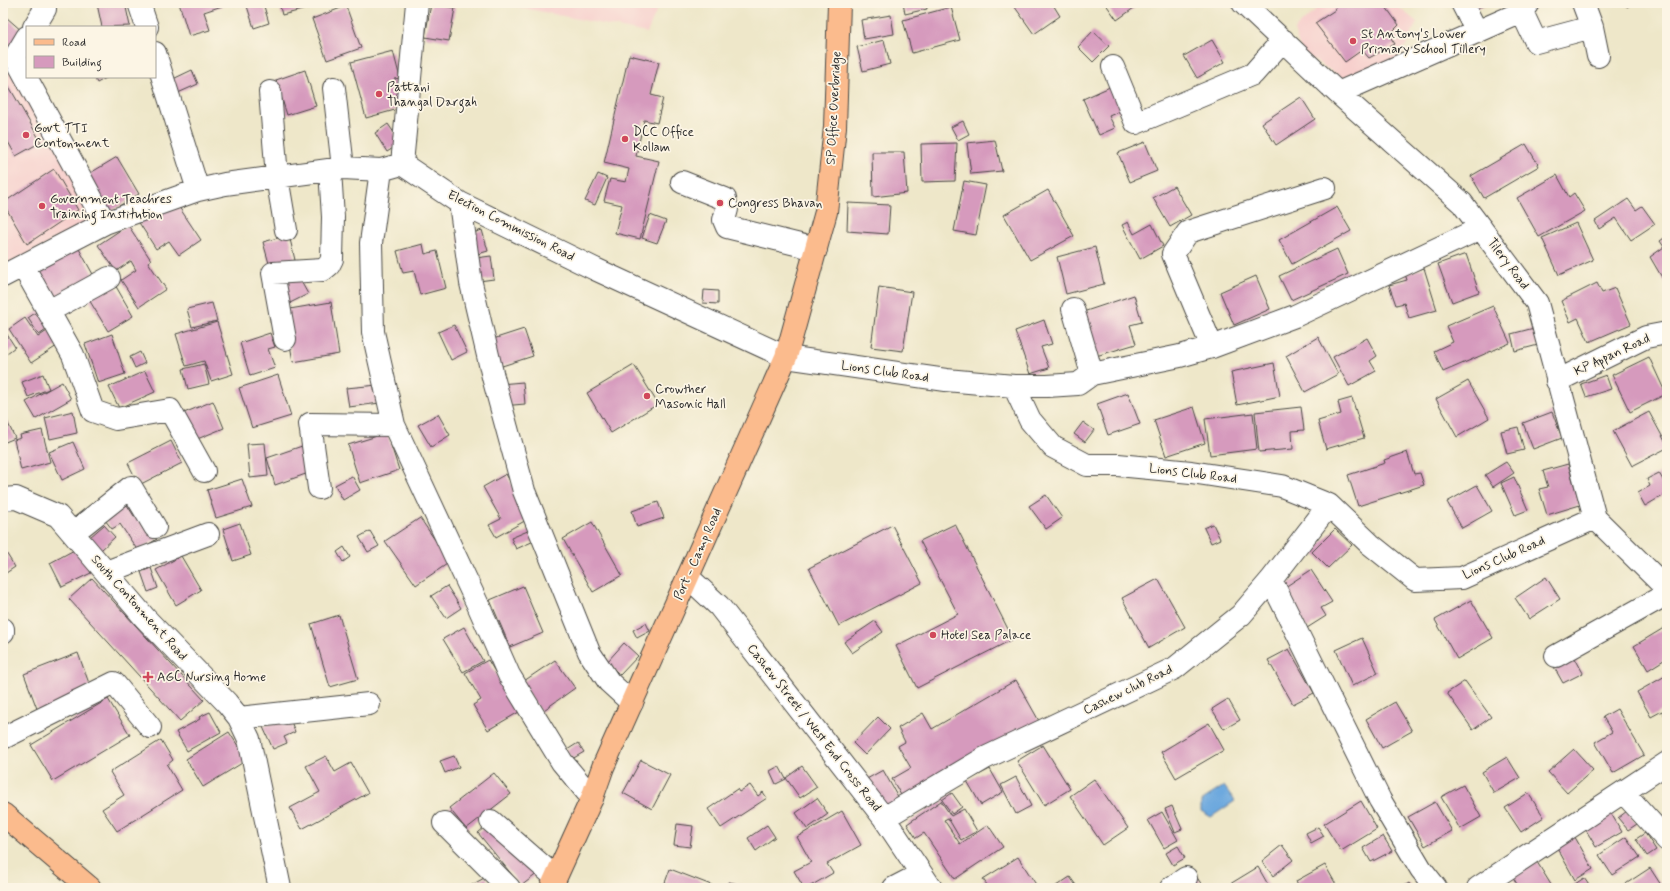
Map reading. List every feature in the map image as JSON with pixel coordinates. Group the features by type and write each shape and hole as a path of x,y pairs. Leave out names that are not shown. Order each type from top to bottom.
{"main road":[{"name":"SP Office Overbridge","path":"826,212 835,127 839,3"},
{"name":"Port - Camp Road","path":"553,882 592,798 603,767 786,357 826,212"},
{"path":"3,814 90,888"}],"street":[{"path":"35,26 45,9 43,3"},
{"path":"139,3 147,26"},
{"path":"3,276 105,223 198,190 225,184 336,169 381,170 402,164 417,3"},
{"name":"Tilery Road","path":"1243,3 1338,93 1462,203 1537,303 1595,518 1667,589"},
{"path":"1462,3 1477,32"},
{"path":"1583,3 1592,27 1598,56"},
{"path":"1338,93 1477,32 1525,8 1536,42 1592,27"},
{"path":"26,40 15,57 26,77"},
{"path":"1113,66 1136,123 1252,74 1283,40"},
{"path":"156,56 198,190"},
{"path":"26,78 105,223"},
{"path":"285,339 273,273 323,270 329,265 332,259 336,169 334,88"},
{"path":"270,92 277,177 286,230"},
{"name":"Election Commission Road","path":"402,164 460,203 595,269 786,357"},
{"path":"381,170 371,243 373,332 394,425 509,675 562,762 592,798"},
{"path":"682,182 725,199 727,209 724,220 727,227 816,249"},
{"path":"1212,347 1173,254 1188,232 1326,188"},
{"path":"460,203 471,283 493,377 524,491 589,652 609,682 632,703"},
{"path":"1014,386 1078,384 1092,374 1180,356 1212,347 1295,316 1481,228"},
{"path":"23,266 73,355 93,411 116,419 170,410 204,471"},
{"path":"49,311 109,278"},
{"path":"1073,309 1092,374"},
{"name":"KP Appan Road","path":"1557,381 1646,337 1667,333"},
{"name":"Lions Club Road","path":"786,357 938,379 1014,386 1030,420 1053,447 1087,465 1118,465 1191,472 1282,486 1328,505 1370,544 1415,580 1462,578 1595,518"},
{"path":"319,488 310,424 394,425"},
{"path":"73,533 130,487 155,527"},
{"name":"South Contonment Road","path":"3,499 16,498 58,516 145,618 227,703 239,718 249,739 280,888"},
{"name":"Cashew club Road","path":"884,818 985,758 1175,668 1241,615 1271,580 1328,505"},
{"path":"106,572 208,534"},
{"name":"Cashew Street / West End Cross Road","path":"688,577 720,606 884,818 926,881"},
{"path":"1271,580 1380,800 1421,869 1436,888"},
{"path":"1556,656 1667,594"},
{"path":"3,738 114,683 150,727"},
{"path":"239,718 369,704"},
{"path":"1489,885 1667,763"},
{"path":"1624,793 1667,840"},
{"path":"491,820 553,882"},
{"path":"444,823 509,888"},
{"path":"894,888 926,881"}],"shaded area":[{"path":"499,3 660,3 647,33"},
{"name":"St Antony's Lower Primary School Tillery","path":"1323,3 1393,3 1417,22 1400,58 1354,85 1301,52 1294,30"},
{"name":"Govt TTI Contonment","path":"3,51 97,219 7,265 3,259"}],"water":[{"path":"1224,786 1235,801 1211,817 1201,811 1201,801"}],"building":[{"path":"125,3 130,26 102,26 97,4"},
{"path":"179,3 231,3 204,12 210,30 189,36"},
{"path":"246,3 263,3 269,23 254,28"},
{"path":"279,3 326,3 326,4 282,15"},
{"path":"903,3 926,3 927,9 905,14"},
{"path":"1012,3 1052,3 1060,16 1034,34"},
{"path":"1105,3 1141,3 1117,20"},
{"path":"1337,3 1383,3 1399,25 1389,35 1395,44 1369,58 1362,50 1345,62 1315,23 1335,10"},
{"path":"1471,3 1489,3 1474,9"},
{"path":"1625,3 1634,3 1627,7"},
{"path":"431,4 455,8 449,41 425,37"},
{"path":"346,6 361,48 327,60 312,19"},
{"path":"951,7 960,40 912,53 903,20"},
{"path":"891,15 894,34 864,39 861,20"},
{"path":"6,17 23,32 6,51 3,48 3,20"},
{"path":"1093,31 1109,46 1093,62 1078,47"},
{"path":"884,40 890,64 863,71 857,47"},
{"path":"1212,40 1225,62 1197,78 1184,56"},
{"name":"Pattani Thangal Dargah","path":"393,51 400,78 394,79 402,108 366,118 351,62"},
{"name":"DCC Office Kollam","path":"629,55 659,62 651,95 663,98 657,123 644,120 636,156 659,161 640,239 615,233 622,205 604,201 610,179 626,182 629,169 604,163"},
{"path":"192,70 198,84 178,93 171,80"},
{"path":"305,70 316,106 287,115 276,80"},
{"path":"3,76 41,142 16,156 3,133"},
{"path":"94,78 106,78 97,83"},
{"path":"1112,86 1123,110 1109,116 1115,128 1099,135 1083,99"},
{"path":"1301,97 1315,119 1276,145 1262,123"},
{"path":"963,121 969,134 958,140 951,127"},
{"path":"388,124 401,143 387,152 375,133"},
{"path":"995,140 1002,171 971,174 967,143"},
{"path":"1145,142 1157,171 1130,182 1118,153"},
{"path":"957,143 955,181 922,182 921,144"},
{"path":"1526,144 1539,166 1484,198 1471,176"},
{"path":"872,152 904,152 907,193 873,197"},
{"path":"117,157 139,194 109,212 87,175"},
{"name":"Government Teachres Training Institution","path":"54,169 78,210 27,244 3,203"},
{"path":"598,174 607,178 595,205 585,201"},
{"path":"1557,175 1569,197 1574,193 1585,211 1539,237 1517,198"},
{"path":"964,181 986,185 976,235 954,231"},
{"path":"1174,186 1191,215 1170,227 1153,198"},
{"path":"1048,190 1074,236 1030,260 1004,215"},
{"path":"173,198 201,240 179,255 169,241 156,249 138,221"},
{"path":"1628,199 1636,210 1642,206 1655,224 1631,240 1616,218 1599,229 1595,221"},
{"path":"848,203 890,205 888,234 847,231"},
{"path":"1337,207 1351,231 1292,264 1279,240"},
{"path":"650,215 666,221 657,243 642,238"},
{"path":"1128,222 1134,234 1152,224 1163,246 1140,259 1122,225"},
{"path":"1576,223 1593,260 1559,275 1542,238"},
{"path":"128,225 151,260 148,262 166,289 139,307 121,280 136,270 131,261 116,271 98,245"},
{"path":"482,230 488,251 464,258 458,238"},
{"path":"289,235 295,260 270,267 263,242"},
{"path":"1667,236 1667,286 1650,257 1664,247 1660,241"},
{"path":"423,244 425,254 437,251 446,288 420,295 414,271 403,273 397,251"},
{"path":"78,247 95,278 49,303 32,272"},
{"path":"1095,247 1104,284 1066,294 1057,257"},
{"path":"1337,249 1348,274 1291,300 1279,276"},
{"path":"1466,254 1479,292 1452,302 1438,264"},
{"path":"491,256 494,279 471,282 468,259"},
{"path":"1424,268 1437,310 1409,318 1404,303 1396,305 1389,285 1407,280 1405,274"},
{"path":"298,276 308,294 288,304 278,286"},
{"path":"1256,276 1270,309 1234,325 1220,292"},
{"path":"114,283 133,316 108,331 88,298"},
{"path":"1597,283 1602,293 1615,288 1631,324 1589,342 1578,318 1570,322 1561,301"},
{"path":"879,287 912,292 903,351 871,347"},
{"path":"704,290 718,291 718,304 703,303"},
{"path":"1134,295 1142,322 1130,325 1136,344 1096,356 1083,312"},
{"path":"331,302 339,354 293,362 284,310"},
{"path":"212,303 217,321 192,327 187,309"},
{"path":"1493,306 1510,343 1443,372 1434,351 1453,342 1446,326"},
{"path":"42,308 53,325 39,335 28,318"},
{"path":"25,318 38,337 53,327 63,342 31,363 9,329"},
{"path":"1044,320 1052,344 1041,347 1049,368 1030,374 1015,331"},
{"path":"217,322 233,374 211,381 204,361 186,366 176,334"},
{"path":"454,325 467,352 451,360 438,332"},
{"path":"1534,328 1538,345 1515,351 1511,334"},
{"path":"524,329 533,356 496,368 487,341"},
{"path":"6,333 15,347 3,356 3,335"},
{"path":"270,333 275,347 268,349 275,368 250,376 240,343"},
{"path":"112,334 125,374 98,383 85,344"},
{"path":"1318,337 1338,374 1305,392 1286,356"},
{"path":"1367,338 1377,356 1370,361 1376,371 1349,386 1333,357"},
{"path":"140,352 145,363 135,368 130,357"},
{"path":"1649,357 1666,394 1630,412 1612,375"},
{"path":"1274,363 1280,396 1237,405 1231,372"},
{"path":"204,364 209,384 188,389 183,369"},
{"path":"634,365 658,404 611,433 587,393"},
{"path":"145,371 155,392 119,408 109,387"},
{"path":"43,374 49,389 28,397 22,382"},
{"path":"278,375 291,416 252,428 239,388"},
{"path":"1606,375 1611,389 1586,397 1581,384"},
{"path":"1468,381 1489,418 1457,437 1436,399"},
{"path":"62,382 71,399 36,419 26,402"},
{"path":"523,382 525,404 502,406 500,384"},
{"path":"378,385 380,403 349,407 346,388"},
{"path":"1128,393 1140,424 1108,435 1097,404"},
{"path":"1352,398 1364,438 1326,449 1318,421 1341,414 1338,402"},
{"path":"213,401 224,428 190,442 179,415"},
{"path":"1194,407 1205,443 1166,456 1154,420"},
{"path":"1301,407 1304,430 1292,431 1293,449 1259,452 1255,412"},
{"path":"73,411 77,433 50,439 45,418"},
{"path":"1552,412 1562,438 1533,449 1523,423"},
{"path":"1649,412 1667,445 1667,448 1632,466 1613,431"},
{"path":"3,413 15,438 3,443"},
{"path":"1253,413 1257,449 1210,455 1205,419"},
{"path":"438,414 450,435 431,447 418,425"},
{"path":"1083,422 1094,430 1085,442 1074,434"},
{"path":"1518,427 1524,450 1507,454 1501,431"},
{"path":"42,430 50,462 21,470 14,440 21,438 20,435"},
{"path":"387,433 399,470 360,483 348,445"},
{"path":"171,441 182,463 139,485 128,463"},
{"path":"73,442 85,469 62,480 49,452"},
{"path":"265,443 268,476 250,478 247,444"},
{"path":"305,445 314,471 275,485 267,458"},
{"path":"1407,452 1414,474 1420,473 1424,485 1358,506 1348,475 1385,463 1384,460"},
{"path":"1506,462 1514,473 1493,487 1485,475"},
{"path":"1568,464 1580,505 1547,515 1539,489 1548,487 1543,471"},
{"path":"1659,473 1667,487 1667,493 1645,506 1638,493 1650,486 1647,479"},
{"path":"506,474 530,518 496,537 489,525 501,519 483,487"},
{"path":"352,476 360,490 343,500 335,485"},
{"path":"1514,477 1528,510 1515,515 1501,483"},
{"path":"242,479 252,507 216,518 207,490"},
{"path":"1477,485 1492,511 1462,528 1447,502"},
{"path":"1046,495 1062,518 1046,529 1029,506"},
{"path":"658,502 664,518 637,527 632,511"},
{"path":"127,505 134,516 139,513 157,539 138,551 120,524 112,529 105,520"},
{"path":"420,518 450,562 416,585 385,541"},
{"path":"592,522 622,575 593,592 563,539"},
{"path":"240,523 251,555 233,561 223,529"},
{"path":"955,524 1013,639 917,688 896,646 958,614 920,541"},
{"path":"1213,524 1220,539 1211,543 1204,528"},
{"path":"104,525 115,537 101,550 90,537"},
{"path":"892,525 922,583 839,626 809,568"},
{"path":"1335,529 1352,545 1328,568 1312,552"},
{"path":"530,530 534,541 516,549 511,538"},
{"path":"370,531 379,546 368,552 359,537"},
{"path":"344,547 350,557 343,562 337,552"},
{"path":"3,548 15,567 3,575"},
{"path":"78,548 91,573 62,587 50,563"},
{"path":"181,556 201,590 176,605 156,570"},
{"path":"151,568 158,588 148,592 141,572"},
{"path":"1311,570 1332,602 1321,608 1326,616 1307,628 1282,589"},
{"path":"1546,577 1560,599 1529,619 1515,598"},
{"path":"92,578 204,700 180,721 69,599"},
{"path":"1158,579 1185,627 1149,648 1122,598"},
{"path":"447,586 461,608 446,618 431,596"},
{"path":"523,586 543,633 510,647 490,600"},
{"path":"1471,600 1493,638 1457,659 1435,620"},
{"path":"339,615 358,679 330,687 311,624"},
{"path":"875,621 883,632 852,653 844,642"},
{"path":"646,623 650,631 637,638 633,630"},
{"path":"1667,626 1667,658 1648,670 1634,646"},
{"path":"464,627 483,661 463,672 443,639"},
{"path":"1362,638 1378,673 1352,686 1336,650"},
{"path":"624,643 638,656 620,675 607,662"},
{"path":"1569,647 1583,673 1563,683 1549,658"},
{"path":"1289,649 1314,693 1293,704 1268,660"},
{"path":"78,653 90,686 39,714 24,674"},
{"path":"488,660 519,712 488,730 473,705 481,700 465,673"},
{"path":"555,660 575,688 541,712 521,683"},
{"path":"1667,675 1667,720 1662,711 1651,717 1637,692"},
{"path":"1016,680 1043,728 907,806 892,779 911,768 898,746 905,742 898,728 923,713 932,729"},
{"path":"1465,681 1491,717 1473,730 1447,693"},
{"path":"108,699 130,735 53,781 31,745"},
{"path":"1228,699 1240,720 1224,729 1212,709"},
{"path":"1395,702 1412,731 1382,748 1366,719"},
{"path":"1617,709 1644,755 1613,773 1595,742 1612,732 1603,717"},
{"path":"210,712 221,732 187,751 176,732 200,719 199,717"},
{"path":"289,716 295,732 284,737 287,743 273,749 263,727"},
{"path":"878,717 890,729 865,755 853,743"},
{"path":"1209,723 1224,750 1176,778 1161,752"},
{"path":"229,732 247,760 203,787 186,759"},
{"path":"161,740 173,760 167,765 182,790 117,831 102,809 124,795 110,772"},
{"path":"578,743 584,752 572,759 567,750"},
{"path":"1043,745 1070,789 1044,805 1017,761"},
{"path":"1574,749 1593,770 1567,793 1548,772"},
{"path":"326,756 335,772 351,763 368,793 302,829 290,808 320,792 306,766"},
{"path":"454,756 459,767 445,773 440,761"},
{"path":"1507,757 1520,778 1494,793 1482,772"},
{"path":"641,760 670,775 652,809 623,793"},
{"path":"779,766 786,779 776,784 770,771"},
{"path":"802,766 817,787 800,798 786,778"},
{"path":"990,769 1003,792 981,805 967,781"},
{"path":"883,770 901,802 883,812 865,780"},
{"path":"494,773 511,794 466,829 449,808"},
{"path":"1016,777 1031,806 1016,814 1001,785"},
{"path":"1094,779 1128,828 1103,845 1070,796"},
{"path":"750,785 758,796 763,792 767,798 721,828 708,809 737,789 739,792"},
{"path":"1463,785 1481,817 1460,829 1441,797"},
{"path":"952,793 962,807 952,814 942,800"},
{"path":"1528,793 1544,817 1521,832 1505,808"},
{"path":"817,798 828,814 807,829 796,813"},
{"path":"941,801 951,816 964,809 977,831 961,840 948,818 944,820 960,844 988,825 1003,847 955,879 924,833 916,838 907,824"},
{"path":"1361,801 1377,829 1341,851 1324,824"},
{"path":"1435,802 1452,831 1425,846 1408,817"},
{"path":"1172,806 1182,829 1175,832 1165,809"},
{"path":"1609,810 1622,832 1596,847 1583,825"},
{"path":"842,811 861,845 827,864 833,873 807,888 804,888 794,871 811,862 797,837"},
{"path":"1627,811 1637,824 1628,830 1618,818"},
{"path":"1162,812 1178,840 1164,848 1148,820"},
{"path":"494,819 538,873 521,886 478,833"},
{"path":"677,824 693,826 690,847 674,845"},
{"path":"767,825 775,837 756,851 748,838"},
{"path":"1318,827 1324,836 1311,843 1306,833"},
{"path":"1572,832 1593,869 1575,880 1554,842"},
{"path":"1645,833 1656,850 1647,856 1636,839"},
{"path":"1383,836 1392,851 1371,862 1363,848"},
{"path":"1626,837 1640,857 1612,875 1599,855"},
{"path":"1282,845 1293,860 1273,876 1262,861"},
{"path":"1178,846 1185,858 1173,865 1166,853"},
{"path":"3,855 7,860 3,865"},
{"path":"1018,857 1037,886 1033,888 989,888 983,879"},
{"path":"1537,862 1553,888 1519,888 1513,877"},
{"path":"1325,865 1338,888 1300,888 1296,881"},
{"path":"1258,867 1270,888 1232,888 1230,884"},
{"path":"1650,868 1663,888 1621,888 1621,887"},
{"path":"670,869 719,888 663,888"},
{"path":"1194,873 1204,888 1172,888"},
{"path":"486,877 491,888 466,888"},
{"path":"1070,877 1078,888 1058,888 1056,886"},
{"path":"1584,878 1591,888 1569,888"},
{"path":"729,882 743,885 742,888 728,888"},
{"path":"1409,883 1412,888 1401,888"}],"place":[{"name":"St Antony's Lower Primary School Tillery","path":"1353,41"},
{"name":"Pattani Thangal Dargah","path":"379,94"},
{"name":"Govt TTI Contonment","path":"26,135"},
{"name":"DCC Office Kollam","path":"625,139"},
{"name":"Congress Bhavan","path":"720,203"},
{"name":"Government Teachres Training Institution","path":"42,206"},
{"name":"Crowther Masonic Hall","path":"647,396"},
{"name":"Hotel Sea Palace","path":"933,635"},
{"name":"AGC Nursing Home","path":"148,677"}]}
